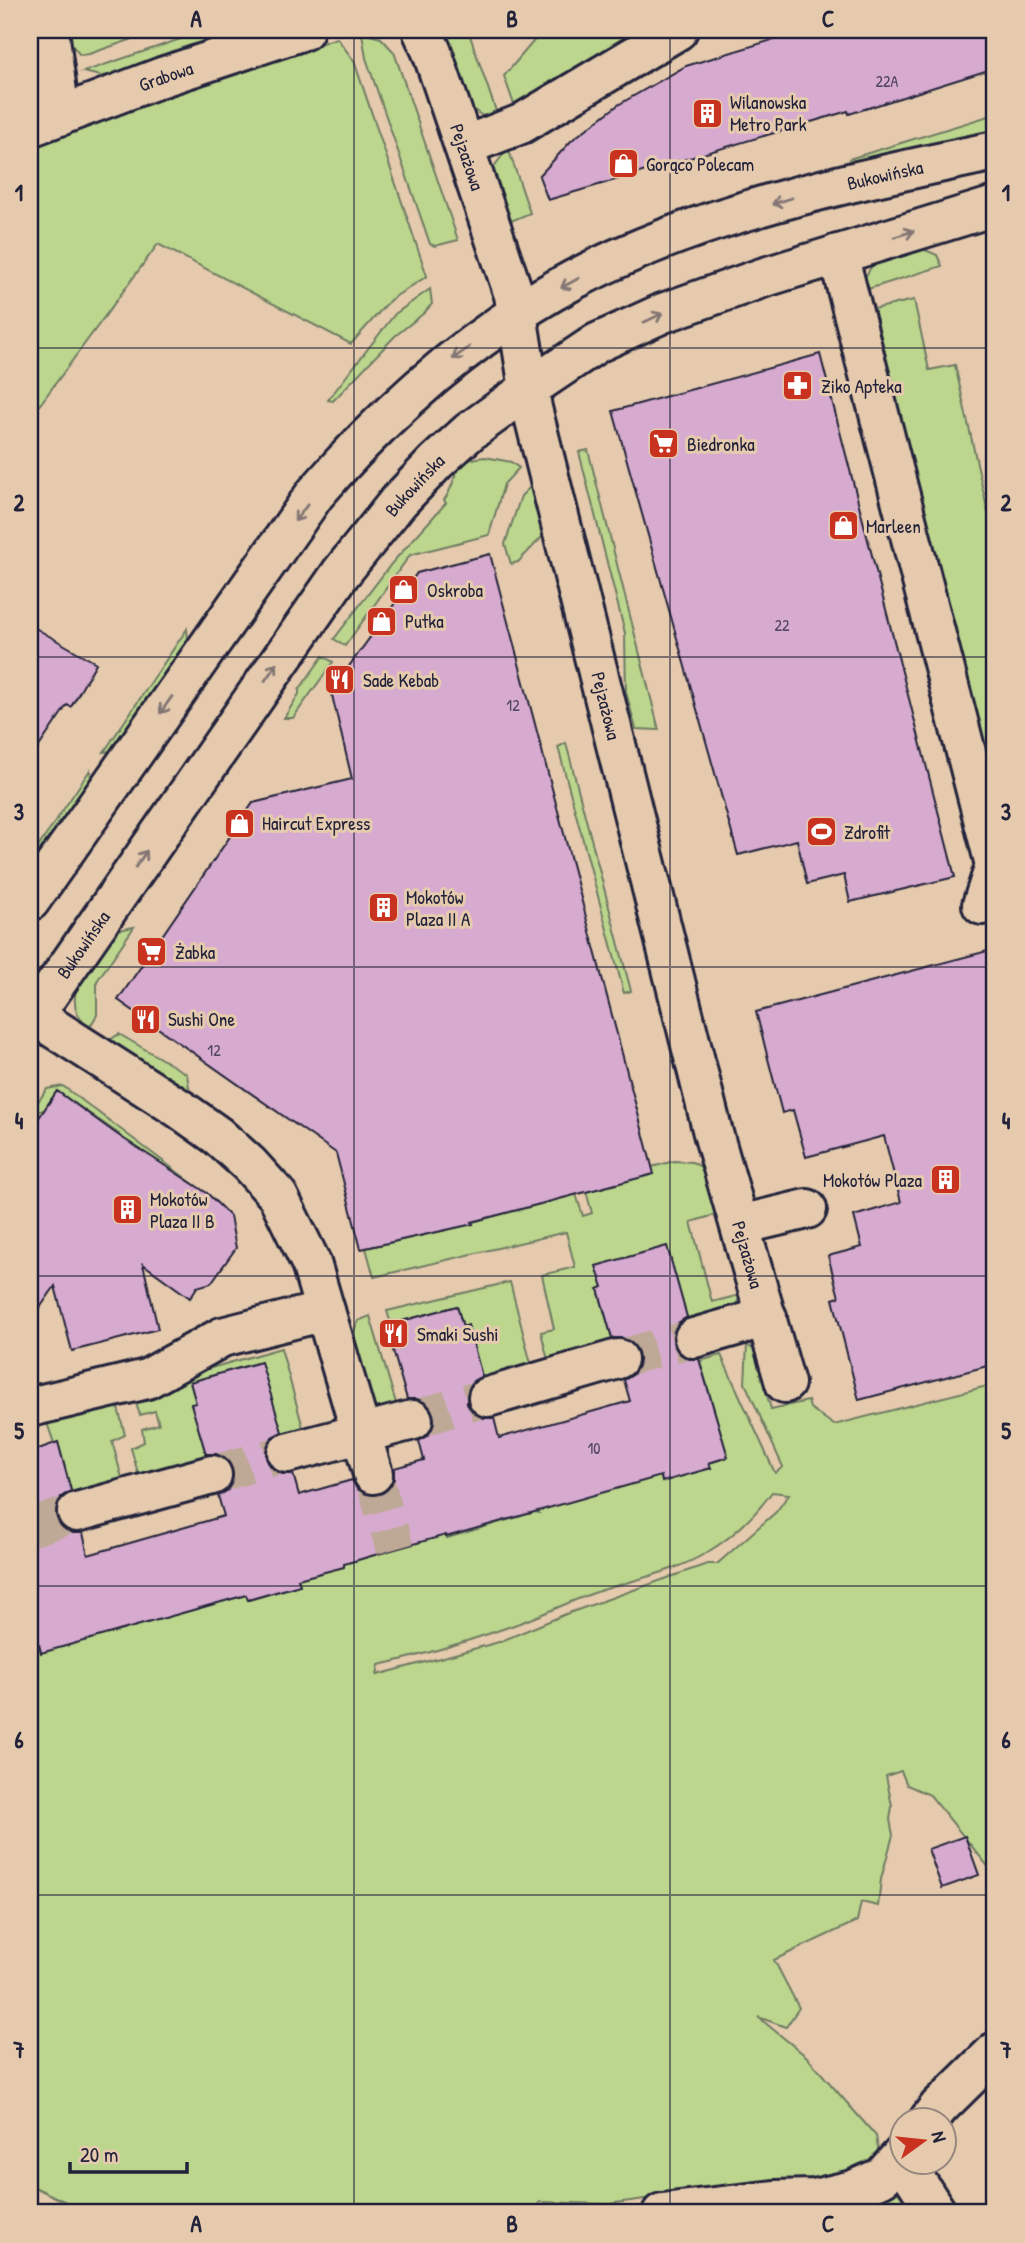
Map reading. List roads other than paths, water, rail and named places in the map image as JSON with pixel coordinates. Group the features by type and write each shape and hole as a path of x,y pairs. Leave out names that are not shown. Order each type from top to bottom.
{"street":[{"path":"45,122 49,30"},
{"name":"Grabowa","path":"45,122 150,82 304,30"},
{"name":"Pejzażowa","path":"422,30 514,295 531,408 713,1133 785,1383"},
{"path":"464,146 521,124 678,30"},
{"name":"Bukowińska","path":"30,901 315,494 356,446 404,399 459,355 517,314 576,279 646,247 832,186 995,151"},
{"name":"Bukowińska","path":"31,1016 319,603 380,522 448,452 481,423 597,344 663,313 728,289 995,206"},
{"path":"838,254 995,866 982,905"},
{"path":"31,1016 180,1109 218,1136 249,1164 278,1196 311,1264 373,1474"},
{"path":"740,1225 807,1209"},
{"path":"30,1407 147,1379 222,1337 323,1301"},
{"path":"694,1338 767,1317"},
{"path":"488,1396 618,1359"},
{"path":"288,1453 413,1420"},
{"path":"77,1513 212,1475"},
{"path":"940,2106 995,2052"},
{"path":"662,2213 774,2200 814,2199 853,2190 888,2172"},
{"path":"914,2176 937,2213"}],"tunnel":[{"path":"618,1359 694,1338"},
{"path":"413,1420 488,1397"},
{"path":"212,1475 287,1453"},
{"path":"373,1474 395,1549"},
{"path":"30,1528 77,1512"}],"place":[{"name":"Wilanowska Metro Park","path":"707,113"},
{"name":"Gorąco Polecam","path":"623,164"},
{"name":"Ziko Apteka","path":"798,386"},
{"name":"Biedronka","path":"664,444"},
{"name":"Marleen","path":"843,526"},
{"name":"Oskroba","path":"404,590"},
{"name":"Putka","path":"382,621"},
{"name":"Sade Kebab","path":"340,680"},
{"name":"Haircut Express","path":"239,823"},
{"name":"Zdrofit","path":"821,832"},
{"name":"Mokotów Plaza II A","path":"383,908"},
{"name":"Żabka","path":"152,952"},
{"name":"Sushi One","path":"145,1019"},
{"name":"Mokotów Plaza","path":"945,1180"},
{"name":"Mokotów Plaza II B","path":"127,1210"},
{"name":"Smaki Sushi","path":"394,1334"}]}
